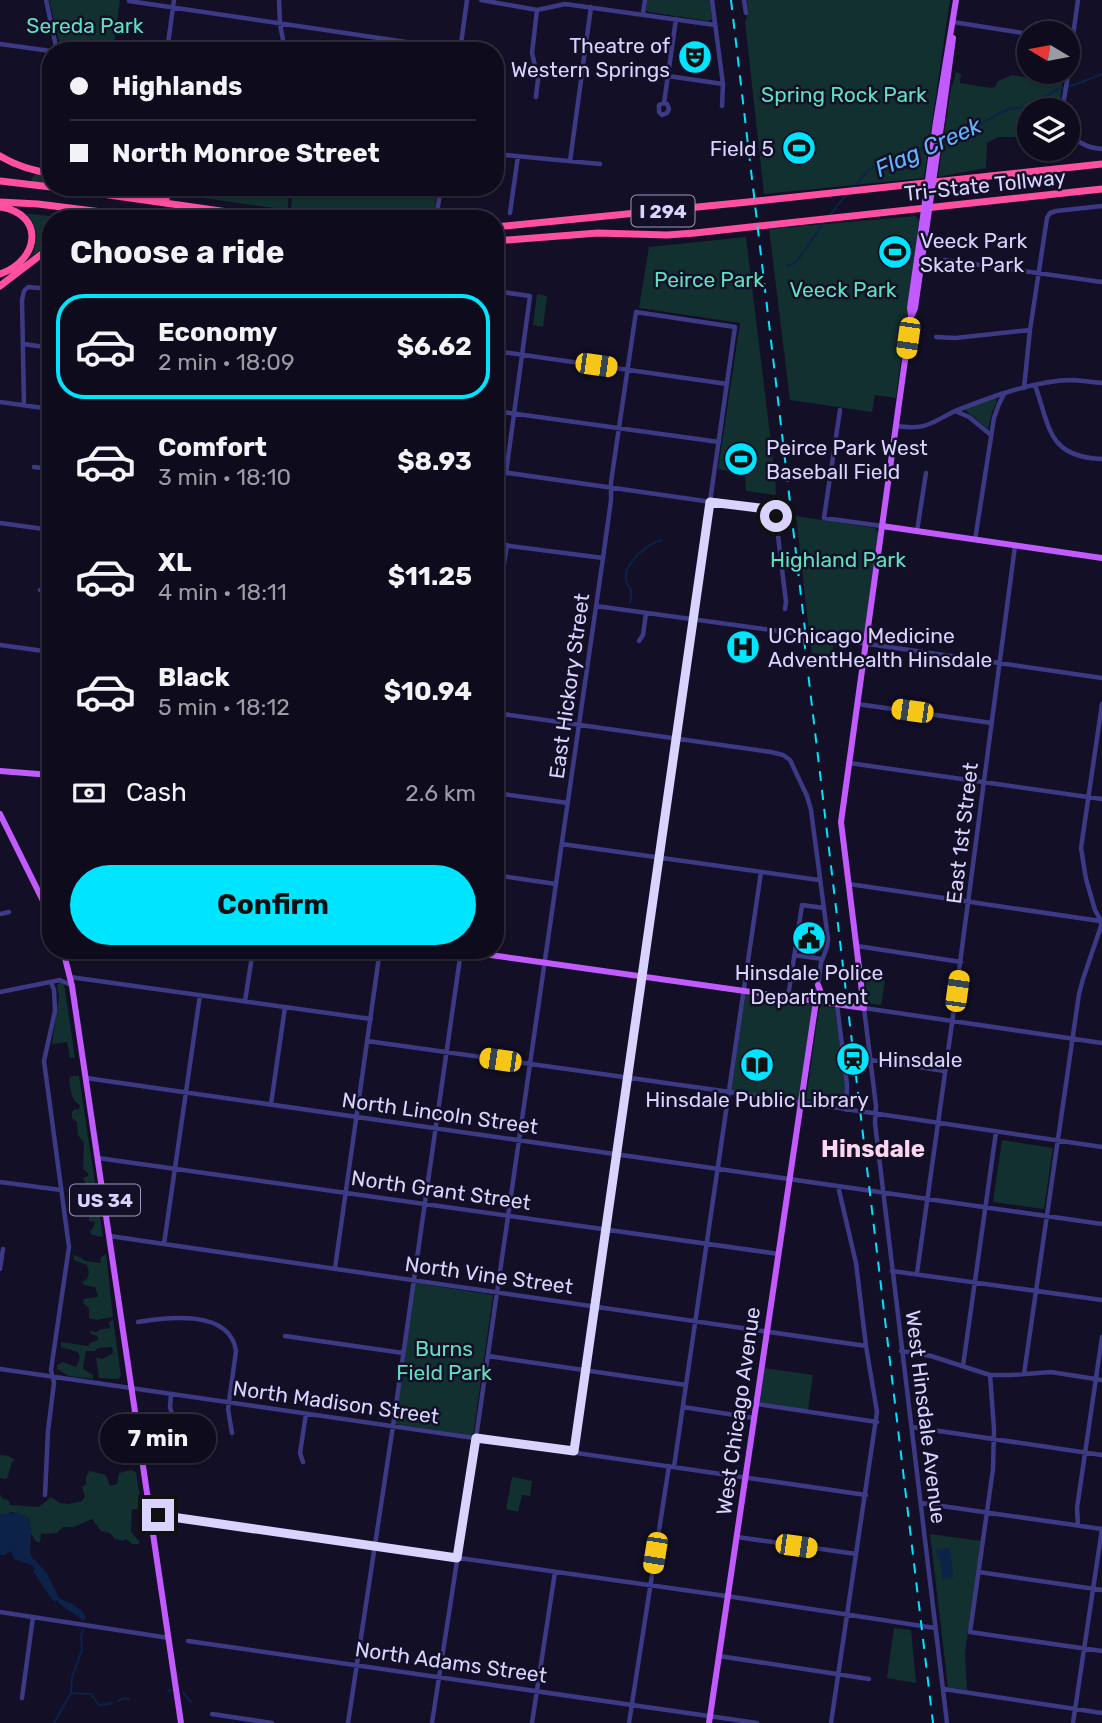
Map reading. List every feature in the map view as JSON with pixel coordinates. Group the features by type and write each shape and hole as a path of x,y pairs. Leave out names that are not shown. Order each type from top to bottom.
{"highway":[{"path":"0,156 42,172"},
{"name":"Tri-State Tollway","path":"504,226 1102,164"},
{"path":"0,181 42,186"},
{"name":"Tri-State Tollway","path":"504,240 598,233 667,235 1102,189"},
{"path":"119,196 220,210"},
{"path":"153,196 194,206"},
{"path":"0,204 38,204 86,210"},
{"path":"0,204 23,217 30,225 33,238 30,250 23,260 0,274"},
{"path":"0,286 42,254"}],"main road":[{"path":"504,957 864,1008 841,822 911,317 910,308 956,0"},
{"path":"882,526 1102,558"},
{"path":"0,771 42,774"},
{"path":"0,814 42,899"},
{"name":"US 34","path":"65,959 71,977 181,1723"},
{"path":"818,985 824,997 837,1004"},
{"name":"West Chicago Avenue","path":"709,1720 816,1001"}],"street":[{"path":"46,0 55,42"},
{"path":"168,42 174,0"},
{"path":"279,0 283,42"},
{"path":"461,42 467,0"},
{"path":"481,0 537,10 577,2 592,7 715,24"},
{"path":"516,0 523,8"},
{"path":"643,14 645,0"},
{"path":"712,0 723,84 722,106"},
{"path":"744,0 746,13"},
{"path":"1075,21 1078,0"},
{"path":"129,1 405,42"},
{"path":"570,161 592,7"},
{"path":"536,97 537,79 532,53 537,10"},
{"path":"664,103 676,19"},
{"path":"953,22 1017,32"},
{"path":"0,44 42,50"},
{"path":"667,76 723,84"},
{"path":"1080,143 1087,147 1102,149"},
{"path":"504,155 600,164"},
{"path":"510,213 518,156"},
{"path":"1024,388 1047,218 1050,213 1056,211 1102,206"},
{"path":"944,260 1102,282"},
{"path":"24,405 22,300 24,291 29,286 42,288"},
{"path":"504,292 530,296 506,473 775,510 785,610"},
{"name":"East Hickory Street","path":"432,1723 498,1292 636,312 736,327 727,384"},
{"path":"936,337 954,338 1030,330"},
{"path":"24,344 42,347"},
{"path":"504,352 727,384 574,1451"},
{"path":"896,426 926,426 955,411 1035,385 1074,380 1102,383"},
{"path":"1035,385 1048,425 1061,447 1080,457 1102,459"},
{"path":"975,540 994,418 1004,394"},
{"path":"0,402 42,408"},
{"path":"840,410 824,518 882,526"},
{"path":"955,411 970,416 991,435"},
{"path":"504,412 719,442"},
{"path":"34,467 42,468"},
{"path":"917,531 926,473"},
{"path":"0,523 42,529"},
{"path":"504,545 603,558"},
{"path":"504,564 507,545"},
{"name":"East 1st Street","path":"917,1273 1016,545"},
{"path":"596,606 1102,678"},
{"path":"639,641 643,635 646,613"},
{"path":"0,645 42,651"},
{"path":"857,704 992,723"},
{"path":"1024,1374 1081,987 1102,921 1092,901 1081,853 1088,797 1099,744 1102,704"},
{"path":"504,714 783,755 792,764 810,803 828,939 816,1001"},
{"path":"849,763 1102,799"},
{"path":"504,794 568,803"},
{"path":"562,844 819,880"},
{"path":"629,1723 650,1585 683,1407 761,872"},
{"path":"504,876 556,884"},
{"path":"848,884 1102,921"},
{"path":"789,997 802,905 824,908"},
{"path":"0,914 9,912"},
{"path":"856,946 961,962"},
{"path":"794,955 822,959"},
{"path":"245,1001 252,959"},
{"path":"334,1268 379,959"},
{"path":"348,1723 459,959"},
{"path":"0,992 60,979 68,969"},
{"path":"71,977 371,1019"},
{"path":"60,979 72,986"},
{"path":"44,1495 54,1383 51,1370 69,1247 44,1061 55,1011 51,982"},
{"path":"164,1244 201,995"},
{"path":"837,1004 847,1085 846,1110"},
{"path":"271,1104 285,1007"},
{"path":"864,1008 1102,1043"},
{"name":"West Hinsdale Avenue","path":"864,1008 901,1350 947,1723"},
{"path":"368,1041 1102,1147"},
{"path":"871,1060 945,1071"},
{"name":"North Lincoln Street","path":"86,1079 1102,1224"},
{"path":"963,1366 996,1132"},
{"name":"North Grant Street","path":"98,1158 779,1254"},
{"path":"0,1182 61,1190"},
{"path":"831,1723 877,1422 856,1263 838,1186"},
{"name":"North Vine Street","path":"110,1236 866,1346"},
{"path":"0,1269 3,1249"},
{"path":"892,1271 1102,1300"},
{"path":"138,1322 166,1318 190,1319 215,1324 226,1330 233,1339 236,1351 228,1415 232,1433"},
{"path":"285,1336 403,1353"},
{"path":"1078,1526 1077,1508 1099,1379 1102,1338"},
{"path":"901,1350 931,1356 990,1375 1059,1372 1099,1379"},
{"path":"488,1356 686,1385"},
{"name":"North Madison Street","path":"0,1369 866,1495"},
{"path":"990,1375 993,1469 970,1632 1102,1651"},
{"path":"171,1394 170,1407 175,1425"},
{"path":"757,1404 877,1422"},
{"path":"683,1407 755,1418"},
{"path":"303,1462 300,1453 306,1414"},
{"path":"912,1427 1102,1455"},
{"path":"921,1503 1102,1529 1073,1723"},
{"path":"150,1514 935,1628"},
{"path":"737,1537 856,1554"},
{"path":"532,1723 555,1572"},
{"path":"979,1572 1102,1590"},
{"path":"0,1612 169,1638"},
{"path":"22,1698 33,1617"},
{"name":"North Adams Street","path":"188,1641 632,1705 709,1720 757,1723"},
{"path":"719,1656 869,1679"},
{"path":"944,1689 1102,1713"},
{"path":"212,1714 272,1723"}],"green space":[{"name":"Sereda Park","path":"49,0 120,0 114,42 59,42"},
{"path":"647,0 710,0 712,19 708,21 649,12 646,10"},
{"name":"Spring Rock Park","path":"747,0 950,0 924,178 764,194 745,22 748,13"},
{"path":"956,72 961,74 960,83 991,88 995,87 998,81 1012,75 1017,76 1017,84 1062,84 1060,98 1017,98 1017,137 998,137 987,143 986,168 938,177 950,94"},
{"path":"42,162 42,184 31,183 32,178"},
{"path":"189,196 289,196 288,210"},
{"path":"292,196 436,198 435,210 291,210"},
{"path":"26,214 42,216 42,249 32,256 36,244 33,224"},
{"name":"Veeck Park","path":"916,216 919,221 896,398 875,395 872,412 790,400 769,229"},
{"name":"Peirce Park","path":"746,237 776,495 746,491 745,474 718,469 740,323 639,308 649,247"},
{"path":"537,294 547,296 543,327 533,325"},
{"path":"995,398 997,401 988,429 965,410 966,408"},
{"name":"Highland Park","path":"796,516 875,528 878,533 862,639 809,632"},
{"path":"810,638 834,641 832,656 812,653"},
{"path":"865,979 885,981 881,1005 868,1003"},
{"path":"60,982 64,984 75,1058 70,1058 67,1042 52,1044 59,996 57,986"},
{"path":"745,995 813,1005 799,1101 731,1090"},
{"path":"822,1006 835,1008 845,1081 844,1105 806,1099 819,1009"},
{"path":"79,1076 103,1237 90,1232 95,1222 89,1221 94,1204 86,1192 87,1186 83,1178 88,1176 83,1169 84,1143 78,1135 77,1122 72,1118 72,1112 79,1110 80,1105 72,1094 69,1079"},
{"path":"1002,1140 1053,1148 1044,1209 993,1202"},
{"path":"106,1254 113,1317 97,1320 89,1318 89,1308 83,1303 84,1299 98,1297 95,1287 82,1282 87,1279 89,1273 87,1265 74,1260 73,1255 85,1261 100,1263 101,1257"},
{"name":"Burns Field Park","path":"415,1283 493,1295 473,1436 395,1424"},
{"path":"113,1319 121,1376 118,1379 99,1378 96,1357 102,1359 113,1353 112,1347 86,1351 83,1368 93,1375 93,1379 69,1376 57,1369 57,1365 63,1362 76,1367 80,1358 78,1352 61,1347 61,1342 88,1346 98,1340 90,1331 110,1328 109,1323"},
{"path":"764,1368 813,1375 808,1410 759,1402"},
{"path":"0,1455 15,1460 7,1479 0,1478"},
{"path":"130,1470 136,1472 142,1510 132,1509 131,1532 140,1542 138,1544 132,1544 126,1539 115,1539 110,1533 101,1531 92,1519 74,1527 63,1527 57,1533 41,1534 40,1542 36,1542 31,1533 29,1518 12,1512 0,1514 0,1494 10,1505 39,1507 51,1497 60,1503 68,1504 82,1501 85,1497 82,1487 86,1484 89,1471 106,1475 110,1486 117,1484 119,1473"},
{"path":"512,1477 532,1481 530,1496 522,1495 518,1512 506,1509"},
{"path":"930,1534 981,1541 965,1653 967,1690 948,1687"},
{"path":"894,1628 911,1630 916,1683 887,1678"}],"water":[{"path":"17,1512 29,1518 31,1556 46,1572 59,1598 81,1610 86,1617 84,1620 57,1600 55,1602 33,1571 35,1569 32,1565 14,1559 11,1551 0,1555 0,1514"},
{"path":"950,1548 953,1578 943,1579 936,1550"}],"waterway":[{"name":"Flag Creek","path":"940,142 968,131 1009,109 1025,107 1059,89 1102,74"},
{"name":"Flag Creek","path":"852,188 878,164 932,145"},
{"name":"Flag Creek","path":"830,215 846,195"},
{"name":"Flag Creek","path":"787,266 798,260 824,222"},
{"name":"Flag Creek","path":"630,602 631,591 626,580 628,567 644,550 662,540"},
{"path":"54,1723 71,1693 72,1677 82,1650 83,1630"},
{"path":"71,1693 91,1694 99,1705 112,1702"},
{"path":"183,1693 191,1702"},
{"path":"118,1701 129,1699"}],"railway":[{"path":"731,0 805,630"},
{"path":"804,639 933,1723"}],"place":[{"name":"Theatre of Western Springs","path":"695,57"},
{"name":"Field 5","path":"799,148"},
{"name":"Veeck Park Skate Park","path":"895,252"},
{"name":"Peirce Park West Baseball Field","path":"741,459"},
{"name":"UChicago Medicine AdventHealth Hinsdale","path":"743,647"},
{"name":"Hinsdale Police Department","path":"809,938"},
{"name":"Hinsdale","path":"853,1059"},
{"name":"Hinsdale Public Library","path":"757,1065"}],"district":[{"name":"Hinsdale","path":"873,1149"}],"route":[{"path":"158,1515 457,1558 476,1438 574,1451 710,502 775,510 776,516"}]}
